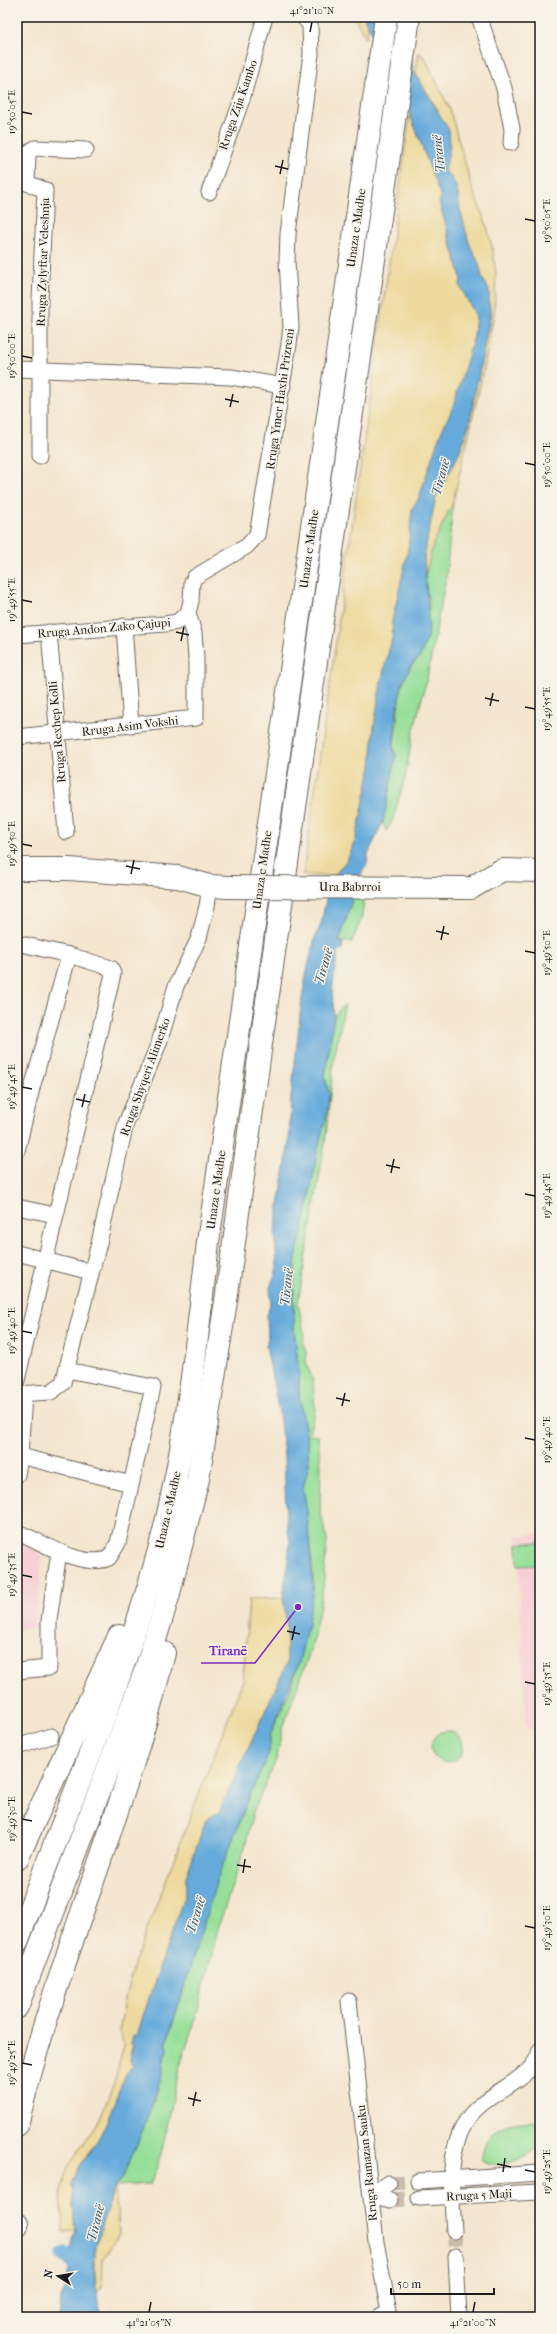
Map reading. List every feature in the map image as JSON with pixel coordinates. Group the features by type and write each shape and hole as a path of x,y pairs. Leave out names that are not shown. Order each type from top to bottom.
{"main road":[{"name":"Unaza e Madhe","path":"17,1942 105,1714 146,1594 171,1499 187,1414 208,1242 386,17"},
{"path":"17,2007 146,1669 168,1597 198,1479 234,1239 265,1014 409,17"},
{"name":"Ura Babrroi","path":"17,869 68,869 178,877 219,886 472,888 502,870 540,871"},
{"path":"17,2125 31,2067 142,1739 199,1525 220,1414 233,1326 234,1239"},
{"path":"17,1859 111,1656 125,1620 140,1573 165,1470 193,1299 208,1242"}],"street":[{"name":"Rruga Zija Kambo","path":"209,192 242,99 265,17"},
{"name":"Rruga Ymer Haxhi Prizreni","path":"192,582 195,577 247,546 257,535 283,386 291,326 287,262 288,234 311,54 310,25 303,17"},
{"path":"479,17 504,88 512,129 511,143"},
{"name":"Rruga Zylyftar Veleshnja","path":"40,456 40,370 45,190 27,183 28,153 35,148 86,150"},
{"path":"17,369 232,377 283,386"},
{"name":"Rruga Andon Zako Çajupi","path":"192,582 191,601 188,613 194,633 196,657 196,718"},
{"name":"Rruga Andon Zako Çajupi","path":"17,635 165,624 177,622 188,613"},
{"path":"124,626 131,726"},
{"name":"Rruga Rexhep Kolli","path":"49,632 66,832"},
{"name":"Rruga Asim Vokshi","path":"17,738 196,718"},
{"name":"Rruga Shyqeri Alimerko","path":"20,1395 51,1392 63,1383 126,1123 159,1043 176,986 199,938 208,906 219,886"},
{"path":"17,943 69,955 111,968 113,974 45,1261 20,1351 17,1380"},
{"path":"17,1151 32,1088 69,955"},
{"path":"17,1207 55,1215"},
{"path":"17,1253 91,1272"},
{"path":"17,1532 59,1552 99,1561 112,1555 118,1543 153,1387 67,1370"},
{"path":"17,1475 20,1456 20,1395"},
{"path":"20,1456 131,1484"},
{"path":"17,1671 49,1668 49,1620 59,1552"},
{"path":"17,1748 51,1736"},
{"name":"Rruga Ramazan Sauku","path":"349,2002 371,2195 385,2295 390,2306 389,2312 380,2317"},
{"path":"454,2231 452,2179 456,2145 465,2122 480,2105 529,2071 540,2050"},
{"name":"Rruga 5 Maji","path":"418,2181 540,2173"},
{"path":"371,2195 390,2183"},
{"name":"Rruga 5 Maji","path":"419,2198 540,2192"},
{"path":"371,2195 390,2200"},
{"path":"456,2256 459,2317"}],"shaded area":[{"path":"540,1534 540,1729 526,1729 517,1535"},
{"path":"17,1543 39,1551 42,1560 37,1629 17,1629"}],"green space":[{"path":"453,503 446,577 427,678 413,733 405,778 392,822 386,831 383,822 396,756 394,744 400,696 404,679 408,671 420,657 429,605 425,577 433,544"},
{"path":"353,897 364,897 362,917 352,942 339,942"},
{"path":"345,1004 334,1058 326,1136 298,1303 304,1332 303,1344 307,1354 306,1362 313,1381 315,1410 309,1434 318,1435 321,1466 320,1509 327,1540 323,1588 312,1646 282,1729 277,1758 253,1812 245,1847 219,1925 200,2002 179,2070 161,2155 150,2184 115,2186 121,2179 135,2150 155,2095 163,2070 166,2049 168,2046 166,2046 217,1880 246,1805 269,1752 270,1736 290,1691 299,1662 307,1626 313,1589 313,1572 303,1488 309,1465 308,1444 299,1395 299,1373 294,1328 294,1283 296,1257 309,1201 329,1095 325,1077 334,1016"},
{"path":"540,1542 540,1565 518,1566 517,1544"},
{"path":"444,1731 450,1731 459,1735 463,1747 459,1759 450,1763 444,1763 435,1759 431,1750 431,1744 435,1735"},
{"path":"540,2121 540,2146 533,2151 519,2159 504,2164 496,2165 481,2159 484,2147 495,2131 510,2124 519,2122"}],"sand":[{"path":"354,17 364,17 368,27 366,39"},
{"path":"419,53 425,58 450,110 473,191 485,220 492,246 496,273 494,313 485,364 453,502 433,544 425,577 424,555 436,497 458,456 469,424 490,317 489,290 482,278 479,264 469,243 459,206 459,196 445,172 438,110 416,74"},
{"path":"410,114 442,198 448,235 461,277 460,286 476,316 474,336 453,407 439,437 419,498 412,509 408,550 392,622 393,635 381,682 374,727 371,768 355,843 347,860 334,876 303,875"},
{"path":"283,1598 287,1626 287,1663 219,1812 206,1820 186,1877 186,1891 130,2053 133,2065 126,2074 97,2142 79,2167 72,2184 76,2231 63,2232 61,2190 68,2167 100,2119 114,2083 124,2045 119,2032 126,1994 137,1955 243,1680 249,1599"},
{"path":"115,2186 119,2232 103,2260 102,2287 96,2294 95,2247"}],"water":[{"path":"364,17 396,17 398,19 415,74 449,130 450,145 445,172 450,175 457,188 459,206 469,243 479,264 482,278 489,290 490,317 469,424 458,456 436,497 429,529 424,555 429,631 420,657 411,665 402,685 397,708 393,749 396,756 383,822 368,854 367,864 360,876 334,876 347,860 355,843 365,797 371,768 374,727 381,682 393,635 392,622 408,551 412,509 419,498 439,437 453,407 474,336 476,316 460,286 461,277 439,202 441,198 410,114"},
{"path":"540,753 540,776 535,773 536,759"},
{"path":"327,895 353,897 339,942 343,942 342,950 338,950 332,992 334,1017 325,1077 329,1095 326,1118 317,1153 309,1201 296,1257 294,1283 294,1328 299,1373 299,1395 308,1444 309,1465 303,1488 307,1510 313,1589 308,1624 299,1662 270,1736 269,1752 246,1805 217,1880 166,2045 168,2046 166,2054 164,2053 163,2069 156,2094 127,2167 115,2186 95,2247 94,2271 100,2317 59,2317 61,2299 70,2267 69,2251 76,2231 72,2184 79,2167 97,2142 126,2074 133,2065 130,2060 133,2036 136,2037 186,1891 186,1877 206,1820 219,1812 287,1663 287,1626 283,1598 290,1543 286,1515 284,1455 279,1413 266,1346 268,1339 267,1316 271,1301 270,1288 277,1269 275,1230 289,1142 291,1097 302,998 307,970 315,938 321,924"}],"waterway":[{"path":"63,2254 82,2271"}],"tunnel":[{"path":"389,2183 418,2181"},
{"path":"390,2200 419,2198"},
{"path":"454,2231 456,2256"}],"place":[{"name":"Tiranë","path":"298,1607"}]}
